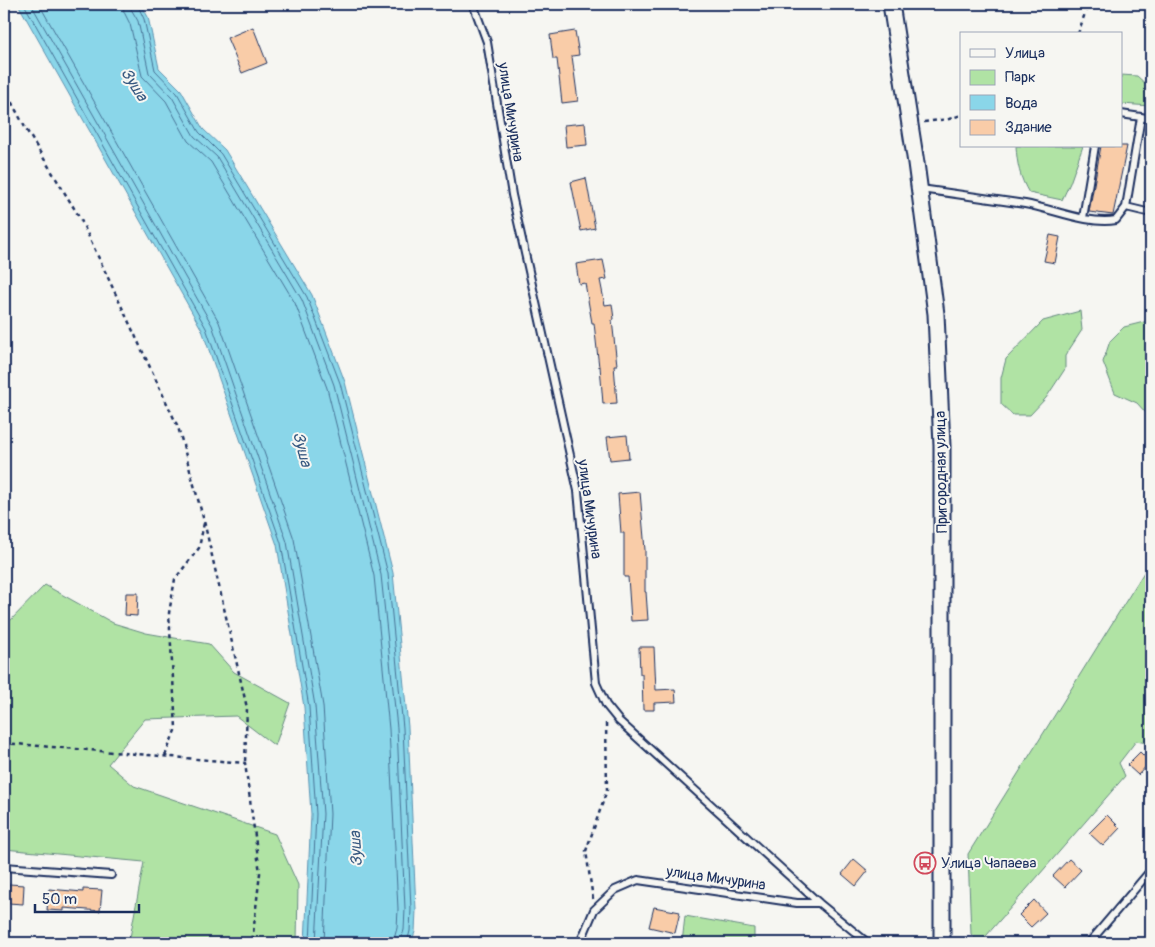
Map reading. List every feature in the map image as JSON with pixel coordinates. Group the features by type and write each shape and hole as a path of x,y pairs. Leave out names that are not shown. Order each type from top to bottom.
{"street":[{"name":"Пригородная улица","path":"891,4 920,189 936,314 942,446 942,943"}],"lane":[{"name":"улица Мичурина","path":"474,4 487,42 512,195 578,491 596,683 606,705 619,721 819,903 868,943"},
{"path":"1122,114 1151,119"},
{"path":"920,189 1026,205 1083,218 1116,220 1126,207 1140,116"},
{"path":"1083,218 1095,148"},
{"path":"1126,207 1151,213"},
{"path":"4,867 111,875"},
{"path":"1089,943 1151,870"},
{"name":"улица Мичурина","path":"580,943 594,910 615,890 638,880 797,903 819,903"}],"path":[{"path":"1079,32 1088,4"},
{"path":"4,88 27,131 80,218 178,427 204,521 247,708 245,763 260,873 252,943"},
{"path":"910,123 949,119 960,115"},
{"path":"165,756 176,728 168,614 175,579 199,548 204,521"},
{"path":"594,910 586,851 607,790 606,705"},
{"path":"4,744 245,763"}],"green space":[{"path":"1122,75 1137,76 1151,87 1151,106 1122,104"},
{"path":"1016,148 1082,148 1062,200 1029,193 1023,182"},
{"path":"1080,311 1082,330 1065,356 1065,369 1046,398 1030,415 1013,415 1001,404 1001,378 1006,359 1043,321"},
{"path":"1148,321 1151,322 1151,413 1146,413 1137,403 1115,393 1103,362 1110,341 1124,327"},
{"path":"1151,561 1151,739 1147,743 1136,741 1119,763 1125,776 980,943 971,934 968,854"},
{"path":"45,585 113,623 146,633 209,644 234,672 290,703 275,746 236,716 145,719 108,764 134,786 275,834 298,885 297,943 129,943 144,862 4,849 4,625"},
{"path":"685,916 754,928 754,943 682,943"}],"water":[{"name":"Зуша","path":"18,4 141,4 148,17 159,68 181,90 203,129 225,150 312,295 345,382 393,573 408,727 416,910 415,932 411,943 305,943 311,814 304,707 277,545 202,330"}],"building":[{"path":"253,27 267,63 242,73 227,38"},
{"path":"575,31 579,55 572,56 578,101 562,103 557,59 553,59 550,35"},
{"path":"585,123 587,145 566,147 564,125"},
{"path":"1122,146 1127,146 1113,215 1089,212 1101,148 1122,148"},
{"path":"586,178 595,228 581,231 571,182"},
{"path":"1050,235 1060,237 1055,263 1044,261"},
{"path":"603,260 607,279 600,280 605,305 612,304 614,319 612,320 617,365 614,365 617,403 603,404 594,323 592,323 585,283 579,284 576,264"},
{"path":"627,435 629,458 610,460 607,437"},
{"path":"640,492 648,620 631,621 628,577 624,577 624,533 621,533 618,494"},
{"path":"126,593 138,593 137,616 125,615"},
{"path":"639,647 654,647 656,690 675,689 676,702 654,703 654,710 643,710"},
{"path":"1140,752 1150,762 1138,775 1127,765"},
{"path":"1107,815 1120,828 1103,846 1089,833"},
{"path":"854,859 868,871 856,886 842,874"},
{"path":"1069,859 1081,870 1065,887 1053,876"},
{"path":"9,884 24,885 23,904 8,903"},
{"path":"49,889 83,892 83,889 102,890 100,911 64,908 64,911 47,910"},
{"path":"1034,900 1046,913 1031,927 1019,915"},
{"path":"654,907 680,912 675,933 649,927"}],"place":[{"name":"Улица Чапаева","path":"925,863"}]}
